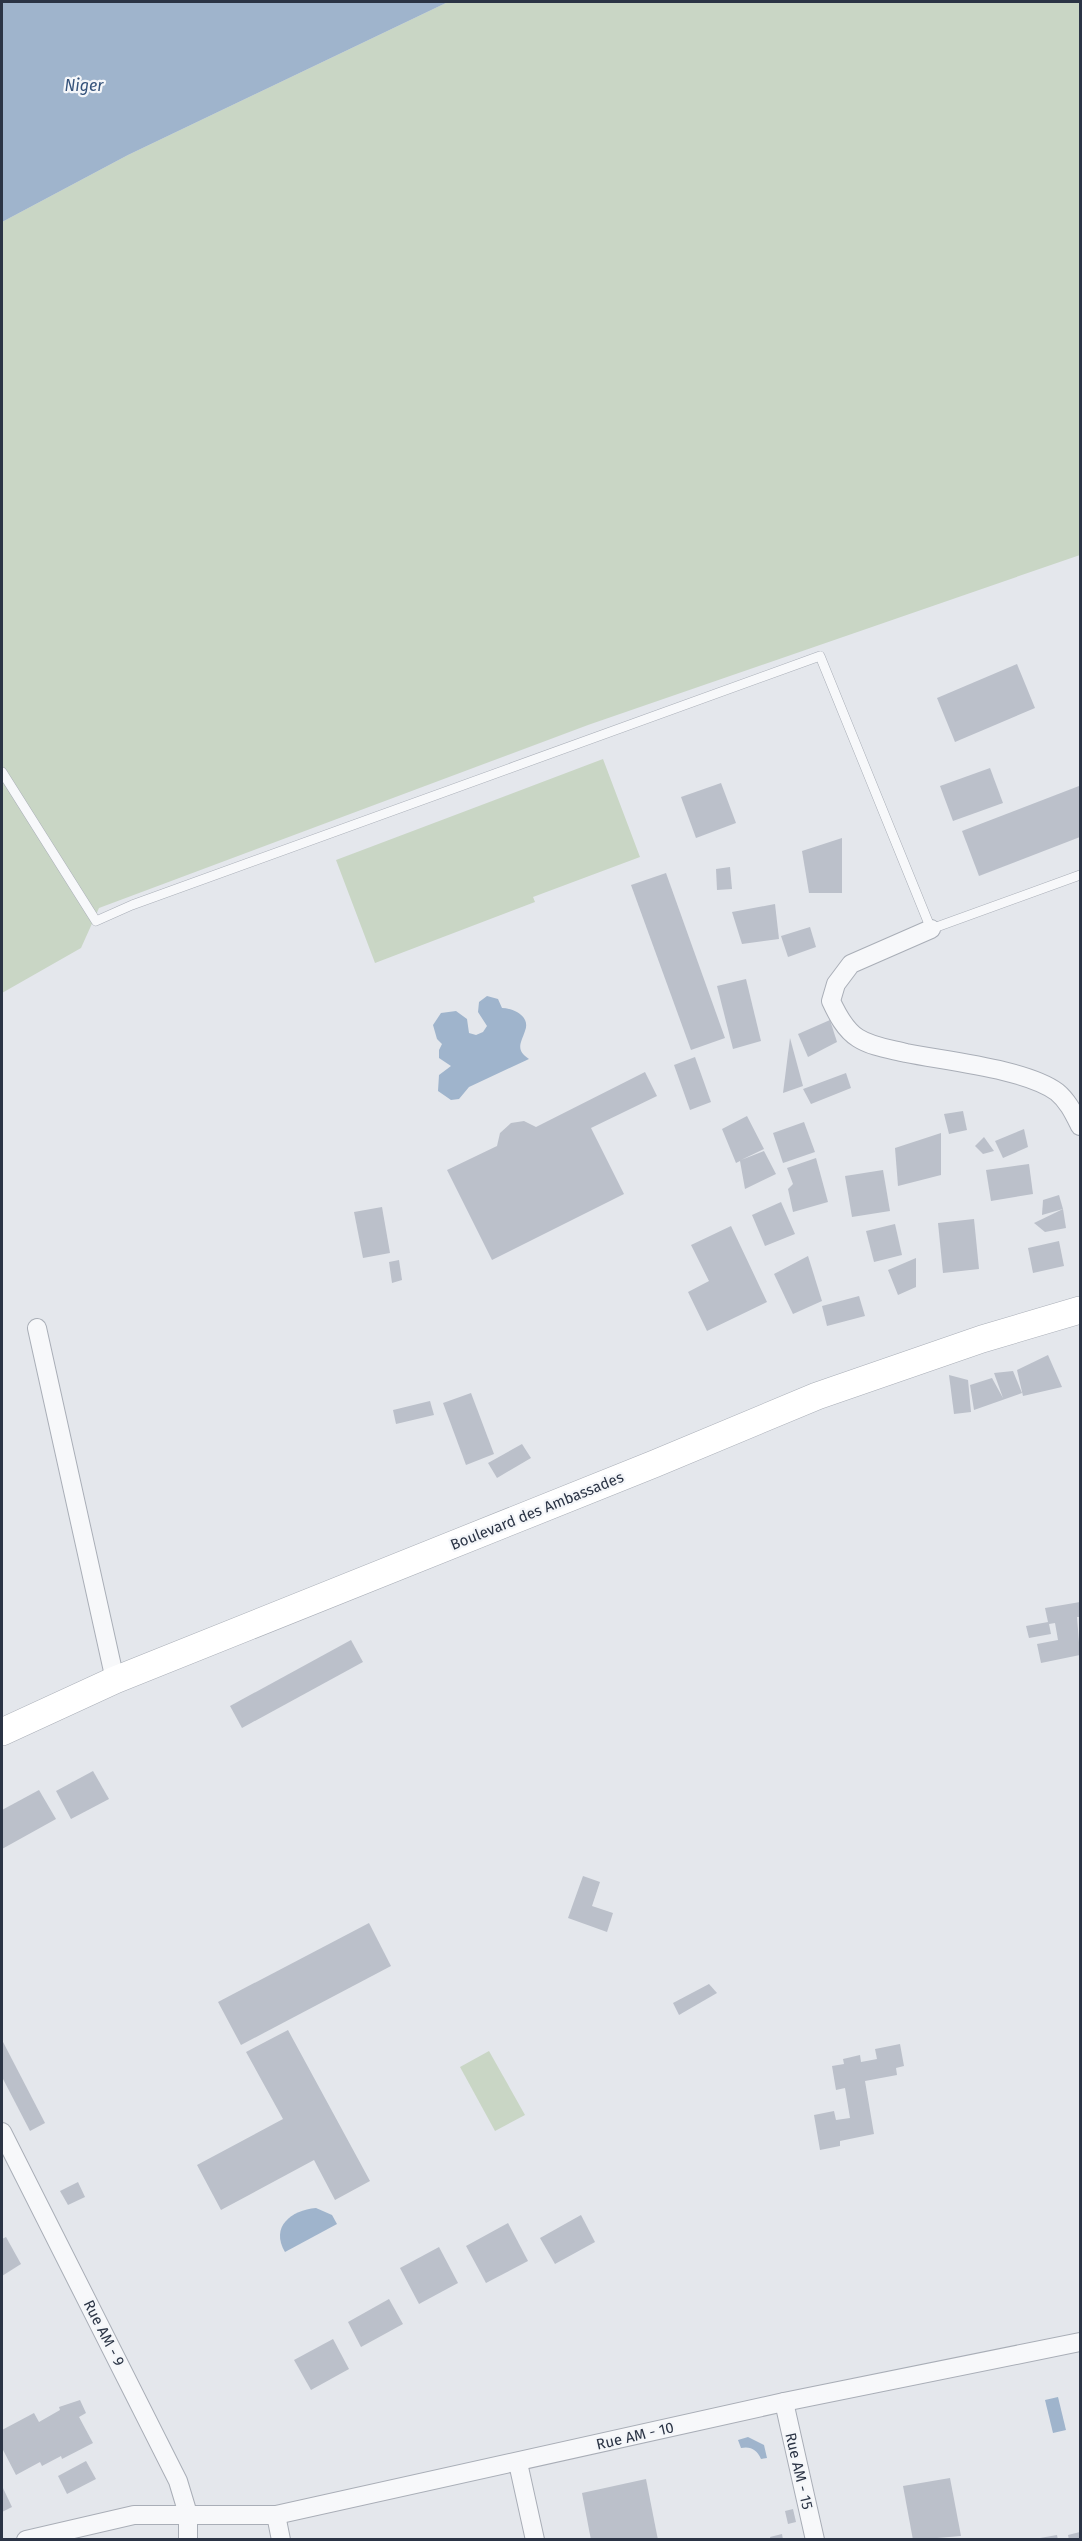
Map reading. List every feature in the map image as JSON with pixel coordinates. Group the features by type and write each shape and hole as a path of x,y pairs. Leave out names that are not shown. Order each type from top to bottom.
{"main road":[{"name":"Boulevard des Ambassades","path":"2,1732 115,1680 654,1464 817,1396 982,1339 1080,1310"}],"street":[{"path":"931,929 851,964 836,984 831,1001 839,1019 856,1038 879,1047 1005,1073 1045,1085 1058,1093 1080,1126"},
{"path":"38,1328 115,1680"},
{"name":"Rue AM - 9","path":"2,2132 171,2465 188,2514 188,2540"},
{"name":"Rue AM - 10","path":"26,2540 134,2515 276,2515 784,2402 1080,2346"},
{"name":"Rue AM - 15","path":"784,2402 815,2540"},
{"path":"518,2463 535,2540"},
{"path":"276,2515 281,2540"}],"lane":[{"path":"2,772 96,921 165,893 820,656 931,929 1080,874"}],"green space":[{"path":"448,2 1080,2 1080,555 588,725 99,908 81,948 2,993 2,222 128,155"},
{"path":"603,759 640,857 533,897 535,902 375,963 336,860"},
{"path":"489,2051 525,2115 495,2131 460,2067"}],"water":[{"name":"Niger","path":"2,2 448,2 128,155 2,222"},
{"path":"487,996 498,999 502,1008 516,1011 523,1017 526,1026 521,1049 529,1059 469,1087 459,1099 451,1100 438,1091 439,1075 451,1066 439,1058 442,1044 437,1039 433,1025 441,1013 456,1011 467,1019 469,1033 476,1035 483,1032 487,1026 478,1012 479,1002"},
{"path":"316,2208 332,2215 337,2224 285,2252 280,2235 286,2221 298,2212"},
{"path":"1058,2397 1066,2430 1053,2433 1045,2400"},
{"path":"748,2437 764,2445 767,2458 761,2459 758,2453 751,2448 741,2448 738,2440"}],"building":[{"path":"1017,664 1035,708 955,742 937,698"},
{"path":"990,768 1003,803 953,821 940,786"},
{"path":"721,783 736,823 696,838 681,797"},
{"path":"1079,786 1080,837 979,876 962,831"},
{"path":"842,838 842,893 809,893 802,851"},
{"path":"730,867 732,889 717,890 716,869"},
{"path":"666,873 725,1038 691,1050 631,885"},
{"path":"775,904 779,939 742,944 732,912"},
{"path":"810,927 816,947 788,957 781,936"},
{"path":"746,979 761,1041 733,1049 717,986"},
{"path":"830,1020 837,1042 808,1057 798,1034"},
{"path":"790,1038 803,1086 783,1093"},
{"path":"695,1057 711,1102 690,1110 674,1065"},
{"path":"645,1072 657,1096 591,1128 624,1194 492,1260 447,1170 497,1146 500,1133 511,1123 524,1121 536,1127"},
{"path":"846,1073 851,1088 811,1104 803,1089"},
{"path":"963,1111 967,1130 949,1134 944,1114"},
{"path":"747,1116 764,1149 741,1160 764,1151 776,1174 745,1189 740,1161 736,1163 722,1129"},
{"path":"804,1122 815,1152 783,1163 773,1133"},
{"path":"1024,1129 1028,1147 1003,1158 995,1141"},
{"path":"941,1133 941,1175 898,1186 895,1148"},
{"path":"984,1137 994,1151 983,1154 975,1146"},
{"path":"816,1158 828,1202 793,1212 788,1189 793,1184 787,1168"},
{"path":"1029,1164 1033,1194 991,1201 986,1170"},
{"path":"883,1170 890,1211 852,1217 845,1176"},
{"path":"1059,1195 1063,1209 1042,1215 1043,1200"},
{"path":"781,1202 795,1234 765,1246 752,1215"},
{"path":"382,1207 390,1253 363,1258 354,1212"},
{"path":"1063,1209 1066,1228 1045,1232 1034,1223"},
{"path":"974,1219 979,1269 943,1273 938,1223"},
{"path":"895,1224 902,1255 874,1262 866,1231"},
{"path":"731,1226 767,1302 707,1331 688,1292 709,1281 691,1245"},
{"path":"1059,1241 1064,1266 1033,1273 1028,1248"},
{"path":"808,1256 822,1301 793,1314 774,1274"},
{"path":"916,1258 916,1287 898,1295 888,1270"},
{"path":"399,1260 402,1280 392,1283 389,1262"},
{"path":"859,1296 865,1316 827,1326 822,1306"},
{"path":"1048,1355 1062,1387 1023,1396 1017,1370"},
{"path":"1013,1371 1022,1393 974,1410 970,1385 992,1378 1003,1398 994,1373"},
{"path":"949,1375 968,1380 971,1412 954,1414"},
{"path":"471,1393 494,1454 466,1465 443,1403"},
{"path":"430,1401 434,1415 396,1424 393,1410"},
{"path":"522,1444 531,1458 497,1478 488,1463"},
{"path":"1080,1602 1080,1617 1077,1617 1080,1655 1041,1663 1037,1644 1058,1640 1055,1623 1049,1624 1051,1634 1029,1638 1026,1626 1048,1622 1045,1608"},
{"path":"351,1640 363,1662 242,1728 230,1706"},
{"path":"93,1771 109,1799 71,1819 56,1791"},
{"path":"39,1790 56,1819 2,1849 2,1810"},
{"path":"583,1876 600,1882 592,1906 613,1913 607,1932 568,1918"},
{"path":"369,1923 391,1966 241,2045 218,2002"},
{"path":"709,1984 717,1993 679,2015 673,2003"},
{"path":"288,2030 370,2181 335,2200 314,2160 221,2210 197,2165 283,2119 246,2052"},
{"path":"2,2040 45,2123 30,2131 2,2077"},
{"path":"900,2044 904,2066 896,2068 897,2075 865,2081 874,2134 840,2141 840,2146 820,2150 814,2115 834,2111 836,2120 850,2118 845,2088 836,2090 832,2066 844,2064 843,2059 860,2055 861,2062 877,2059 875,2049"},
{"path":"78,2182 85,2197 68,2205 60,2191"},
{"path":"581,2215 595,2242 555,2264 540,2238"},
{"path":"508,2223 528,2261 486,2283 466,2246"},
{"path":"6,2237 21,2264 2,2276 2,2239"},
{"path":"439,2247 458,2283 419,2304 400,2268"},
{"path":"389,2299 403,2324 361,2347 348,2322"},
{"path":"333,2339 349,2369 311,2390 294,2360"},
{"path":"80,2400 86,2413 79,2417 93,2443 62,2459 61,2456 42,2466 40,2462 16,2475 2,2448 2,2430 34,2413 39,2422 60,2410 59,2407"},
{"path":"86,2461 96,2479 67,2494 58,2476"},
{"path":"950,2478 961,2536 913,2540 903,2486"},
{"path":"646,2479 658,2540 591,2540 582,2493"},
{"path":"2,2486 12,2507 2,2512"},
{"path":"793,2509 796,2522 788,2524 785,2511"},
{"path":"1080,2532 1080,2540 1069,2540 1068,2535"},
{"path":"782,2534 783,2540 771,2540 770,2537"},
{"path":"1057,2535 1058,2540 1040,2540 1040,2538"}]}
